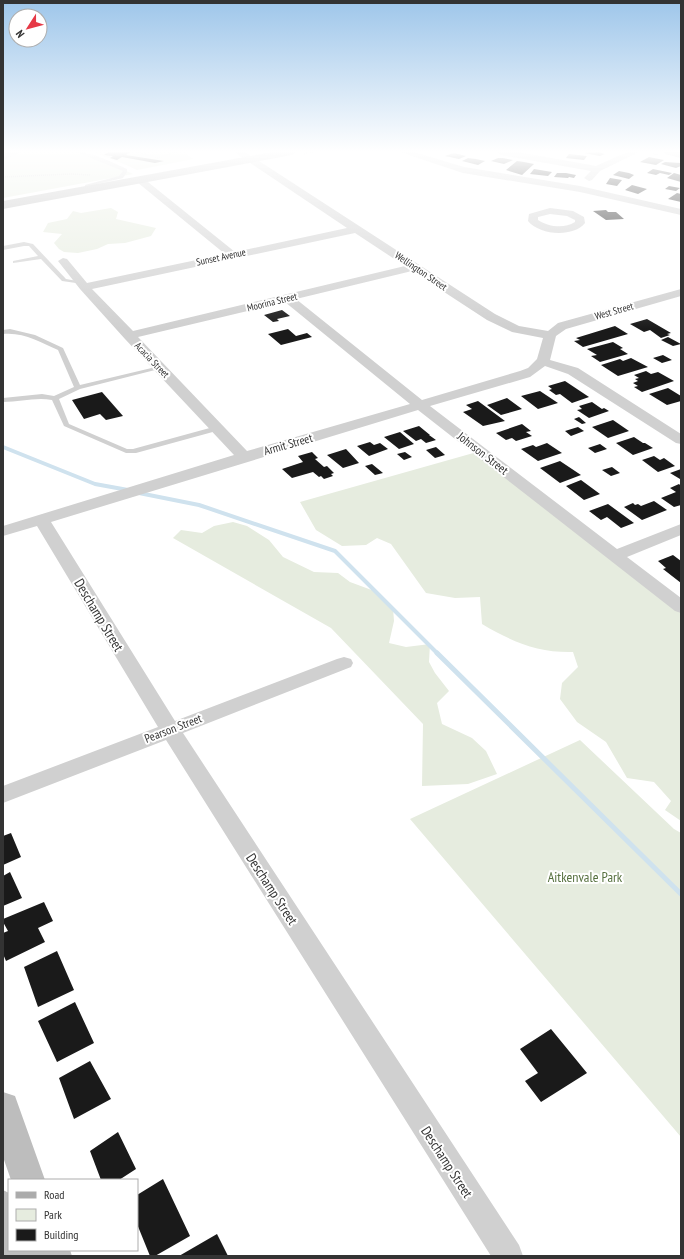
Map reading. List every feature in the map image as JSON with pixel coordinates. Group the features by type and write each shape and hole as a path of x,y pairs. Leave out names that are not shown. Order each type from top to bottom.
{"main road":[{"path":"3,1108 28,1179"},
{"path":"3,1208 8,1223"}],"street":[{"path":"178,211 233,255"},
{"name":"Wellington Street","path":"329,211 504,324 516,329 550,334"},
{"name":"Sunset Avenue","path":"83,285 357,229"},
{"name":"Acacia Street","path":"62,261 129,336 244,457"},
{"name":"Moorina Street","path":"129,336 414,267"},
{"name":"West Street","path":"550,334 562,326 681,292"},
{"path":"669,295 681,302"},
{"name":"Johnson Street","path":"287,298 420,405 616,555 681,607"},
{"path":"550,334 544,362 573,371 681,440"},
{"name":"Armit Street","path":"3,531 244,457 525,374 534,370 544,362"},
{"name":"Deschamp Street","path":"41,519 170,730 508,1256"},
{"path":"616,555 681,529"},
{"name":"Pearson Street","path":"3,795 344,663"}],"lane":[{"path":"3,248 24,244 31,245 41,257 47,260 64,280 83,285"},
{"path":"16,262 41,257"},
{"path":"3,332 12,330 22,332 61,349 78,388"},
{"path":"3,400 42,396 55,398 78,388 160,368"},
{"path":"55,398 66,425 126,451 133,451 217,428"}],"green space":[{"path":"73,211 81,213 94,211 116,211 118,212 116,219 156,228 151,236 125,243 108,244 97,249 78,253 64,252 54,243 62,234 43,232 48,223 67,219"},
{"path":"477,452 681,613 681,821 665,810 671,801 654,782 627,778 606,742 577,722 560,699 562,683 578,667 573,652 549,651 526,645 504,636 482,624 480,597 455,598 426,593 391,544 377,538 366,545 342,546 316,530 300,502"},
{"path":"233,522 247,526 269,540 283,557 314,572 338,573 350,582 377,592 393,608 394,621 389,643 406,647 430,644 429,662 435,673 449,691 437,703 442,724 472,738 486,751 497,774 468,784 422,786 423,724 331,628 173,538 181,530 202,533 214,526"},
{"name":"Aitkenvale Park","path":"580,740 674,829 681,833 681,1137 410,819"}],"building":[{"path":"593,211 616,212 624,219 606,220"},
{"path":"282,310 290,316 277,319 279,321 273,322 264,315"},
{"path":"647,319 671,333 667,334 670,335 661,338 650,330 644,332 630,324"},
{"path":"615,326 628,334 583,347 574,341 580,340 576,338"},
{"path":"288,329 296,336 307,333 312,337 281,345 268,334"},
{"path":"668,337 681,344 673,346 661,340"},
{"path":"613,342 623,348 620,349 628,354 600,362 591,356 597,355 587,349"},
{"path":"663,355 672,360 662,363 653,358"},
{"path":"631,358 648,367 618,376 601,365 620,359 623,361"},
{"path":"646,371 651,374 658,372 674,381 642,392 634,387 638,386 633,383 638,381 635,379 639,378 634,375"},
{"path":"565,381 589,397 572,403 560,394 556,395 549,390 552,389 548,386"},
{"path":"668,388 681,396 681,401 667,405 649,394"},
{"path":"540,391 558,403 538,409 521,396"},
{"path":"102,392 123,416 106,420 100,414 84,419 72,400"},
{"path":"507,398 522,409 501,415 487,405"},
{"path":"478,401 505,421 483,426 463,412 472,409 466,405"},
{"path":"592,402 602,409 604,408 609,411 589,418 577,410 582,409 579,406"},
{"path":"579,417 586,423 582,424 574,419"},
{"path":"613,420 629,431 608,438 592,427"},
{"path":"522,424 531,431 526,432 532,436 516,441 512,438 506,440 496,433"},
{"path":"419,426 436,440 426,443 421,439 416,441 403,431"},
{"path":"578,427 584,431 571,436 565,431"},
{"path":"400,432 414,444 399,449 384,437"},
{"path":"634,437 653,448 633,455 616,443"},
{"path":"370,442 374,445 380,443 388,449 369,456 357,446"},
{"path":"547,443 562,453 538,461 521,449 533,445 536,447"},
{"path":"600,444 607,449 595,453 588,448"},
{"path":"436,447 445,455 435,458 426,450"},
{"path":"346,449 359,463 343,468 327,455"},
{"path":"312,452 318,458 315,459 324,467 327,466 334,473 331,474 333,476 324,479 313,472 292,478 282,469 303,462 298,456"},
{"path":"405,452 412,457 404,460 397,454"},
{"path":"654,456 660,460 664,458 675,466 658,472 642,460"},
{"path":"560,461 581,475 560,483 540,468"},
{"path":"372,464 383,473 375,475 365,466"},
{"path":"612,467 620,473 611,476 602,470"},
{"path":"681,469 681,479 670,473"},
{"path":"581,480 600,494 584,500 566,486"},
{"path":"679,484 681,486 681,505 674,507 661,498 676,492 670,488"},
{"path":"654,501 667,510 642,520 624,507 633,503 641,506"},
{"path":"608,504 634,523 621,528 607,517 601,520 589,511"},
{"path":"673,555 681,561 681,583 663,569 666,568 658,561"},
{"path":"11,833 21,857 3,865 3,836"},
{"path":"10,872 22,898 3,906 3,876"},
{"path":"44,902 53,921 38,928 45,942 6,961 3,954 3,933 8,931 3,919"},
{"path":"57,951 74,990 38,1007 24,967"},
{"path":"75,1002 94,1043 57,1062 38,1021"},
{"path":"551,1029 587,1073 541,1102 525,1081 538,1073 520,1049"},
{"path":"90,1061 111,1099 74,1119 59,1078"},
{"path":"118,1132 136,1169 121,1179 101,1179 90,1151"},
{"path":"163,1179 190,1236 155,1256 150,1256 138,1226 138,1194"},
{"path":"217,1234 228,1256 179,1256"}],"waterway":[{"path":"3,447 95,484 128,490"},
{"path":"139,493 199,505 335,551 437,653"},
{"path":"437,653 681,894"}]}
